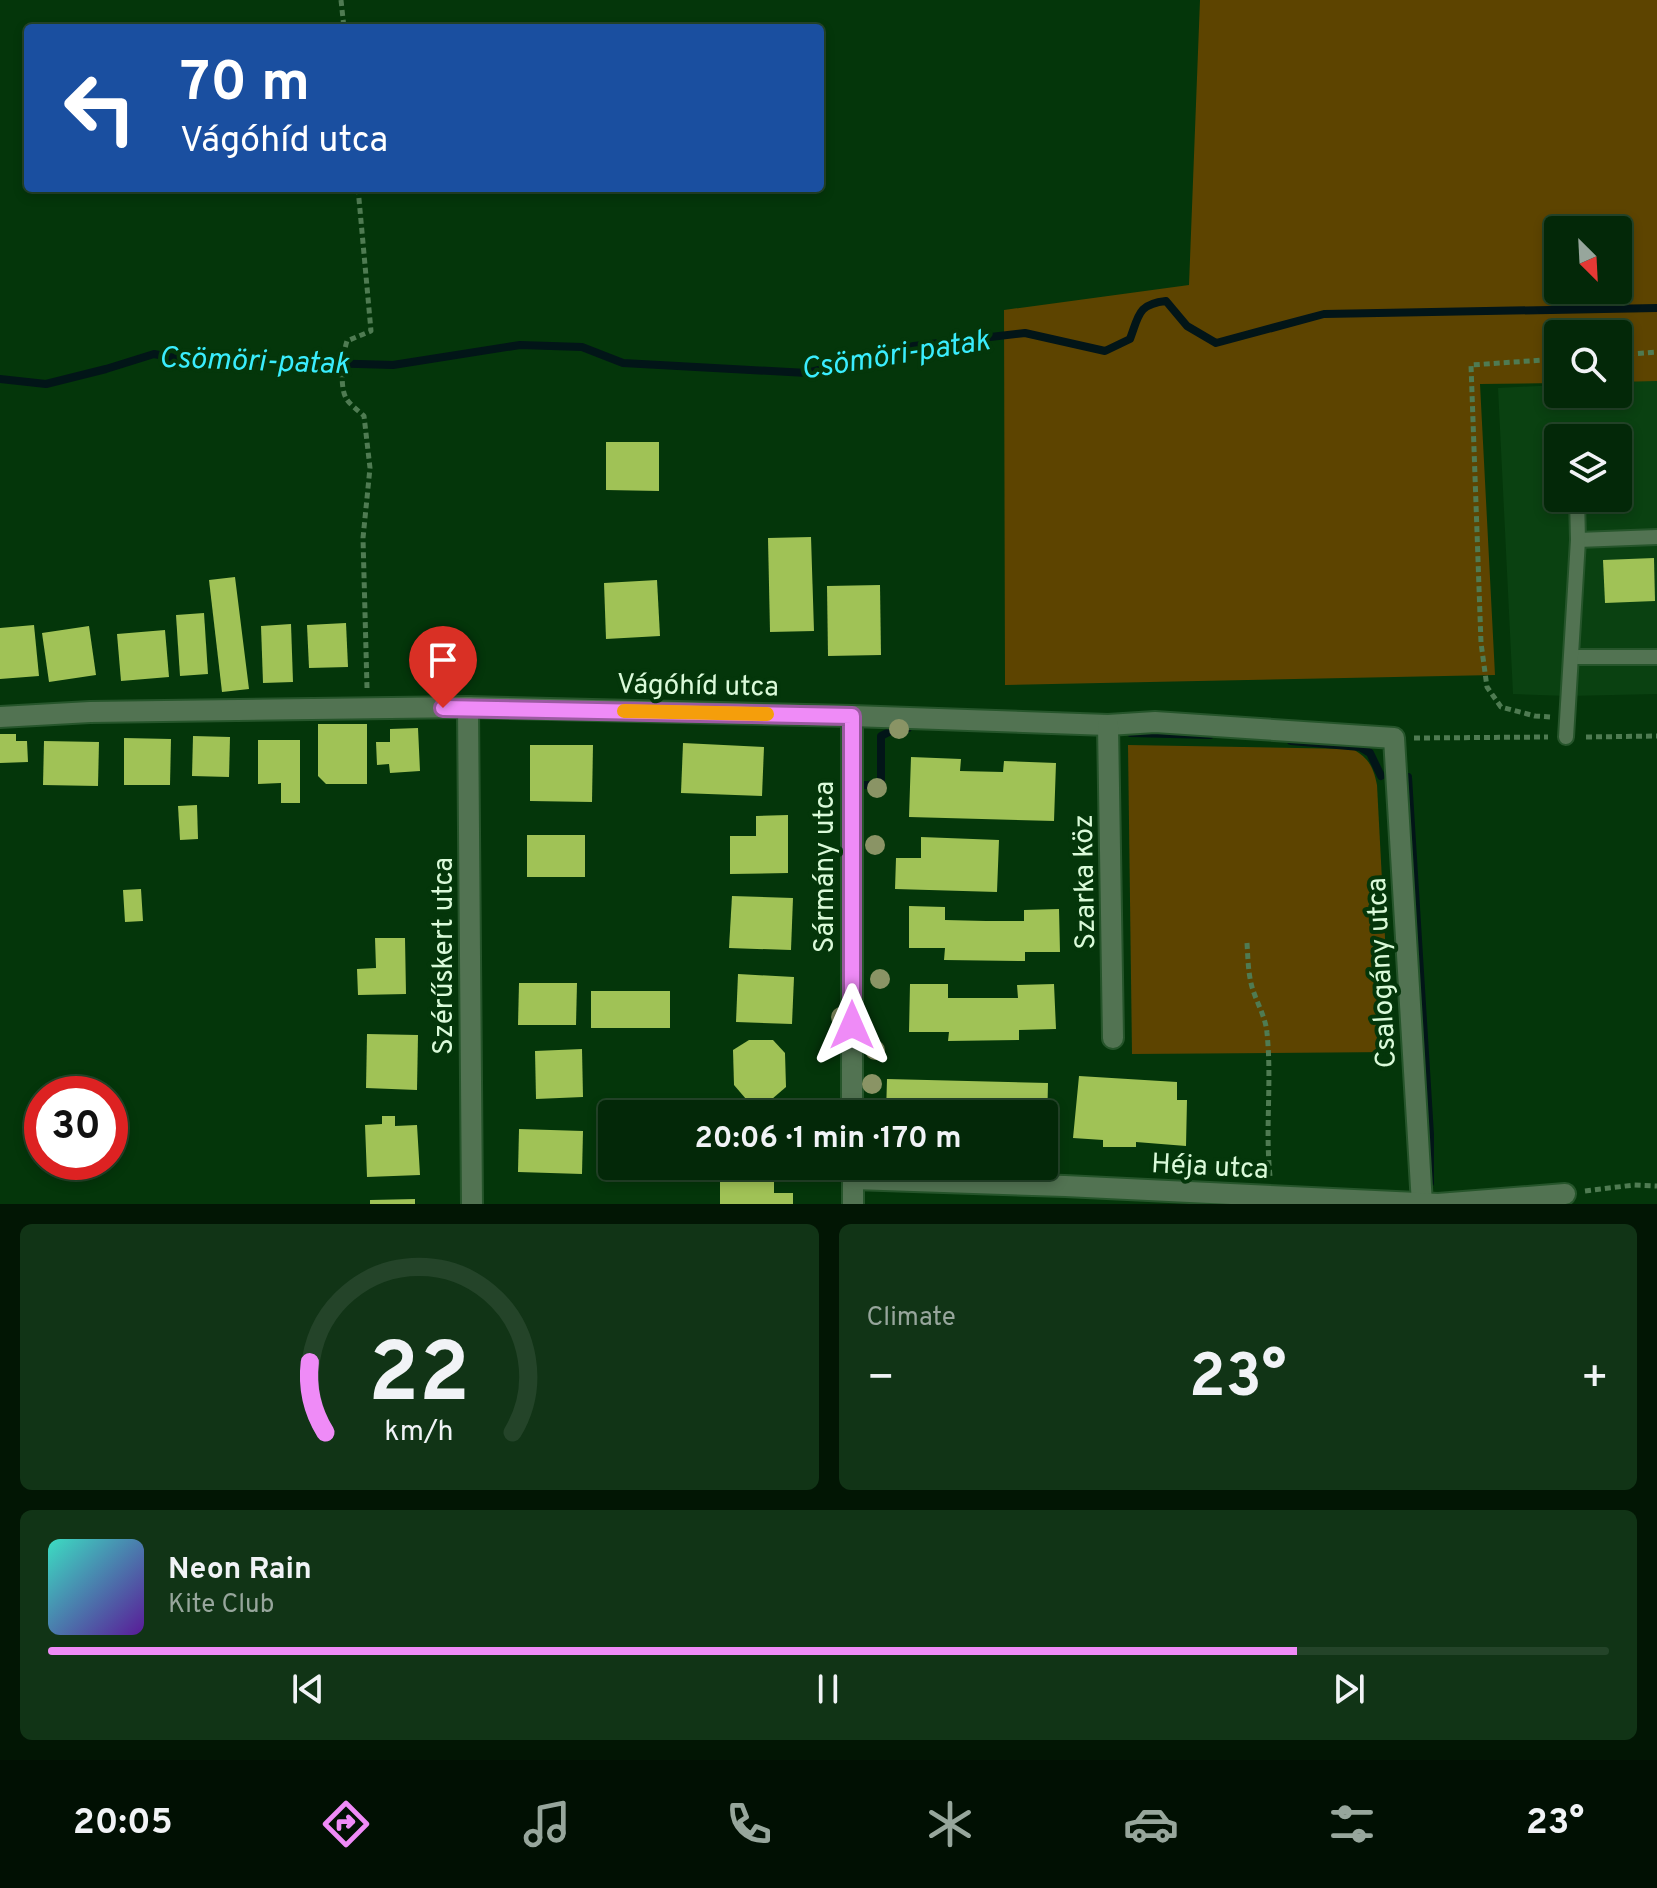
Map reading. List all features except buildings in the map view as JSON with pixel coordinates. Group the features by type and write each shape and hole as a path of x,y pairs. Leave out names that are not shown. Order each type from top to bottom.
{"street":[{"name":"Vágóhíd utca","path":"0,717 90,712 468,707 1108,725 1155,722 1394,738"},
{"name":"Szérűskert utca","path":"468,707 472,1204"},
{"name":"Sármány utca","path":"852,716 852,1100"},
{"name":"Szarka köz","path":"1108,725 1113,1038"},
{"name":"Csalogány utca","path":"1394,738 1422,1203"},
{"path":"853,1180 853,1204"},
{"name":"Héja utca","path":"921,1180 1066,1195 1267,1196 1438,1204 1565,1194"}],"lane":[{"path":"1566,737 1577,512"},
{"path":"1578,540 1657,537"},
{"path":"1572,657 1657,657"}],"path":[{"path":"341,0 344,24"},
{"path":"358,192 371,331 347,341 342,374 346,398 364,416 370,468 363,538 368,708"},
{"path":"1632,354 1657,352"},
{"path":"1544,360 1471,365 1481,643 1487,687 1501,707 1535,716 1567,718"},
{"path":"1394,738 1657,736"},
{"path":"1247,943 1252,987 1267,1029 1270,1123 1267,1155 1270,1184 1267,1196"},
{"path":"1565,1194 1634,1185 1657,1186"}],"shaded area":[{"path":"1200,0 1657,0 1657,381 1632,382 1632,320 1544,320 1544,383 1480,384 1495,675 1005,685 1004,310 1189,285"},
{"path":"1657,380 1657,694 1513,694 1498,388 1544,386 1544,408 1632,408 1632,381"},
{"path":"1128,745 1353,749 1367,760 1377,785 1391,1052 1132,1054"}],"waterway":[{"name":"Csömöri-patak","path":"0,379 46,384 154,354 206,364 254,361 393,365 520,345 582,347 623,363 807,373 914,346 1025,333 1105,351 1130,339 1145,308 1166,301 1187,326 1216,343 1324,314 1657,308"},
{"path":"852,786 881,784 881,736 899,727 908,728"},
{"path":"1131,733 1210,735"},
{"path":"1291,741 1360,747 1370,753 1381,776"},
{"path":"1408,777 1430,1135 1430,1183"}],"slow traffic":[{"path":"624,711 767,714"}],"route":[{"path":"443,708 852,716 852,1025"}]}
